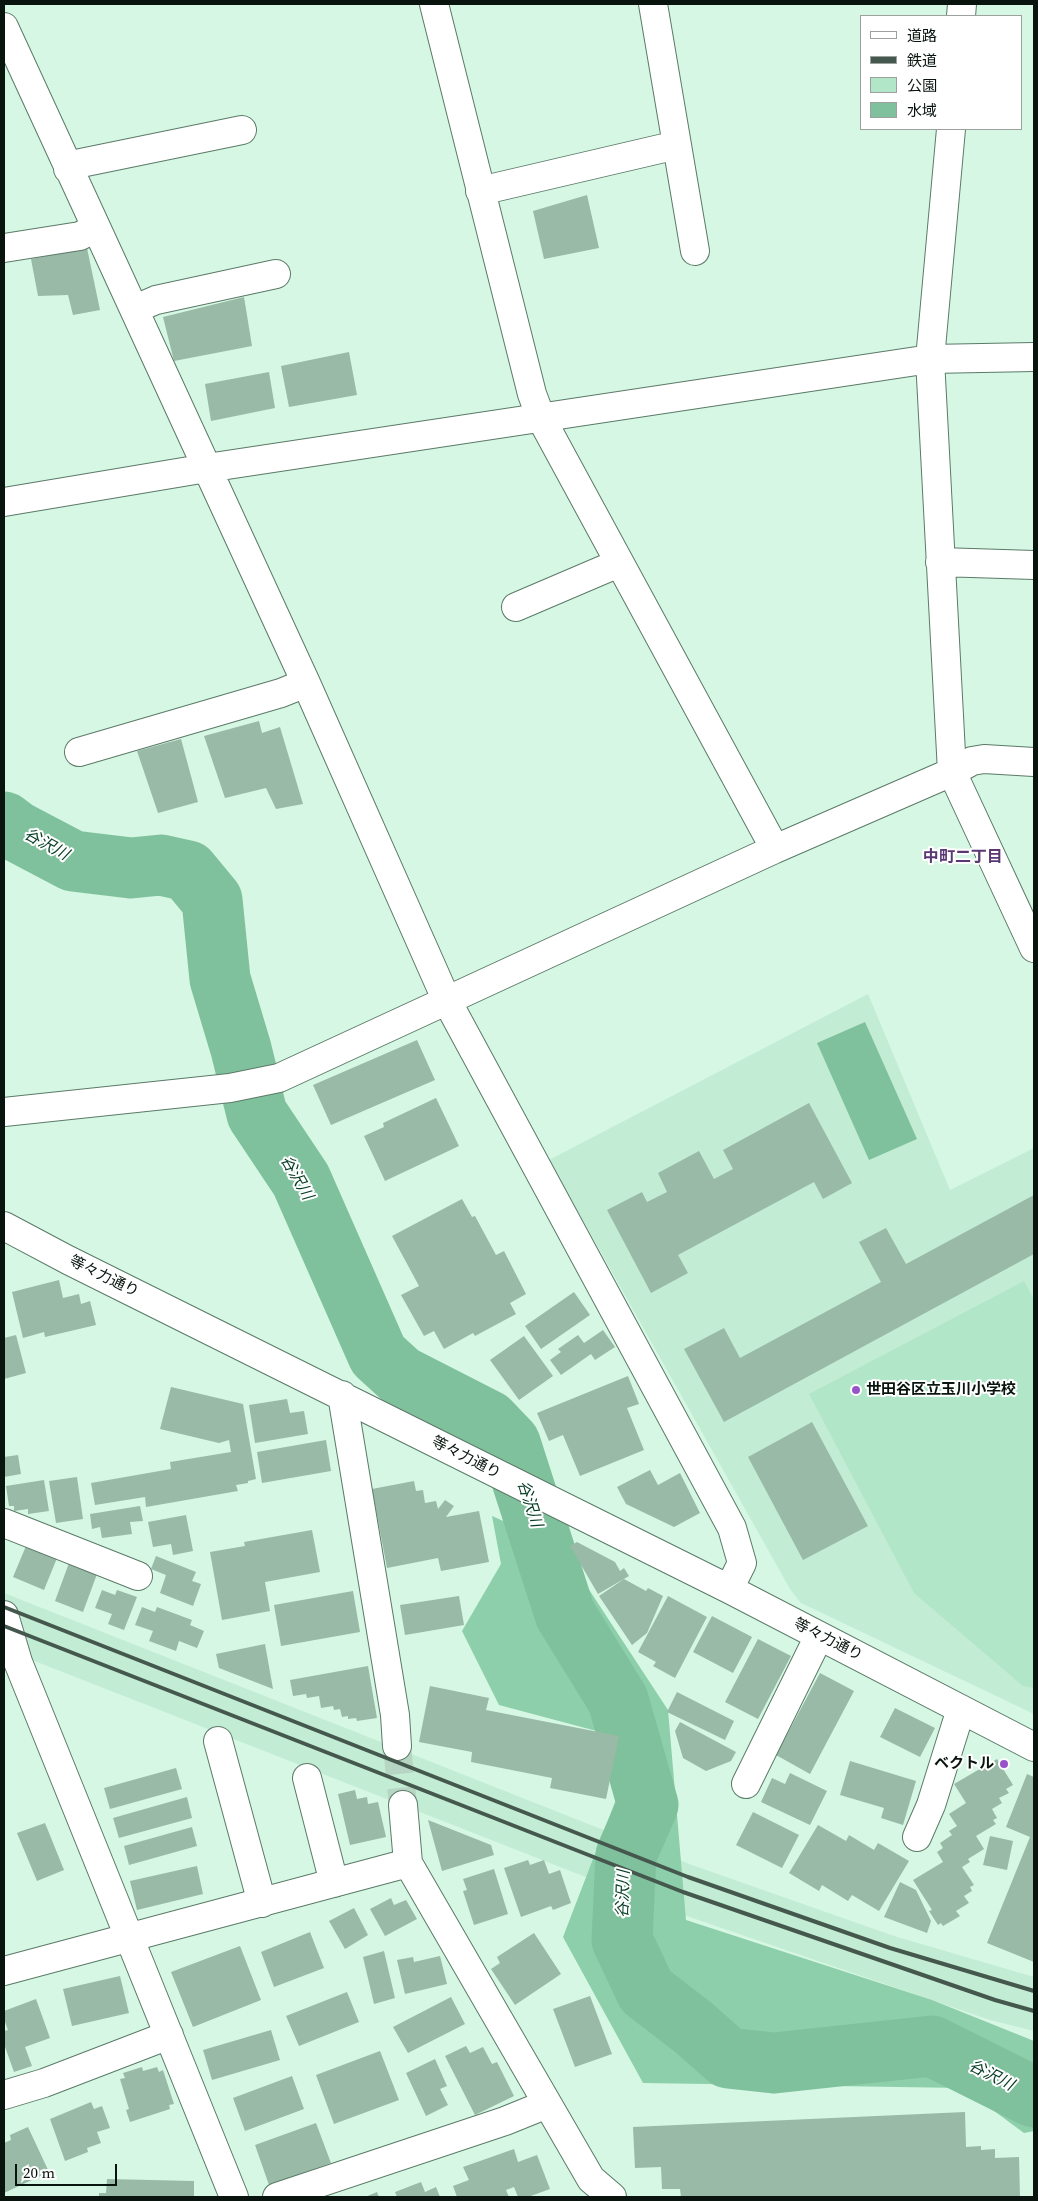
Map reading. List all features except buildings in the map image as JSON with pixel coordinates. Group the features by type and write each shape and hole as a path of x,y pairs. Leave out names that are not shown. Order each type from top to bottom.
{"street":[{"path":"434,4 532,394 541,418 775,849"},
{"path":"653,4 695,251"},
{"path":"4,27 306,683 446,999 732,1528 742,1563 729,1589"},
{"path":"68,169 76,164 242,130"},
{"path":"951,130 930,359 952,772 1034,948"},
{"path":"480,191 677,145"},
{"path":"4,248 80,236 95,228"},
{"path":"135,309 156,300 276,274"},
{"path":"4,502 207,468 930,359 1034,357"},
{"path":"940,562 1034,565"},
{"path":"516,606 620,563"},
{"path":"79,752 281,693 306,683"},
{"path":"4,1112 230,1088 278,1078 446,999 775,849 952,772 972,761 984,759 1034,762"},
{"name":"等々力通り","path":"4,1226 68,1260 342,1395 493,1473 729,1589 1034,1747"},
{"path":"342,1395 393,1705 397,1746"},
{"path":"4,1523 138,1576"},
{"path":"4,1615 11,1660 131,1938 234,2197"},
{"path":"746,1784 819,1636"},
{"path":"917,1837 930,1805 961,1710"},
{"path":"218,1740 262,1903"},
{"path":"307,1778 334,1884"},
{"path":"403,1805 408,1863 591,2179 612,2197"},
{"path":"4,1971 408,1863"},
{"path":"4,2095 44,2083 170,2035"},
{"path":"277,2197 505,2121 547,2104"}],"shaded area":[{"name":"世田谷区立玉川小学校","path":"868,994 950,1190 1034,1148 1034,1714 801,1603 790,1589 549,1160"},
{"path":"492,1516 561,1547 668,1710 686,1920 932,2000 1034,2041 1034,2131 1024,2133 963,2088 643,2083 563,1937 615,1802 619,1737 499,1705 462,1631 501,1564"},
{"path":"4,1593 692,1865 894,1936 1034,1977 1034,2031 990,2020 675,1912 4,1649"}],"green space":[{"path":"1024,1281 1034,1300 1034,1688 1023,1686 914,1593 809,1394"}],"water":[{"path":"865,1022 917,1139 869,1160 817,1043"}],"waterway":[{"name":"谷沢川","path":"4,822 16,831 73,861 131,868 161,865 188,871 212,900 220,979 241,1049 257,1114 301,1180 378,1355 401,1376 489,1421 510,1443 565,1614 618,1700 648,1805 626,1855 622,1940 646,1991 694,2028 728,2058 774,2063 932,2046 1034,2097"}],"tunnel":[{"path":"397,1746 403,1805"}],"railway":[{"path":"4,1607 688,1877 890,1948 1034,1991"},
{"path":"4,1626 683,1892 995,2000 1034,2011"}],"place":[{"name":"世田谷区立玉川小学校","path":"856,1390"},
{"name":"ベクトル","path":"1004,1764"}],"district":[{"name":"中町二丁目","path":"963,858"}]}
